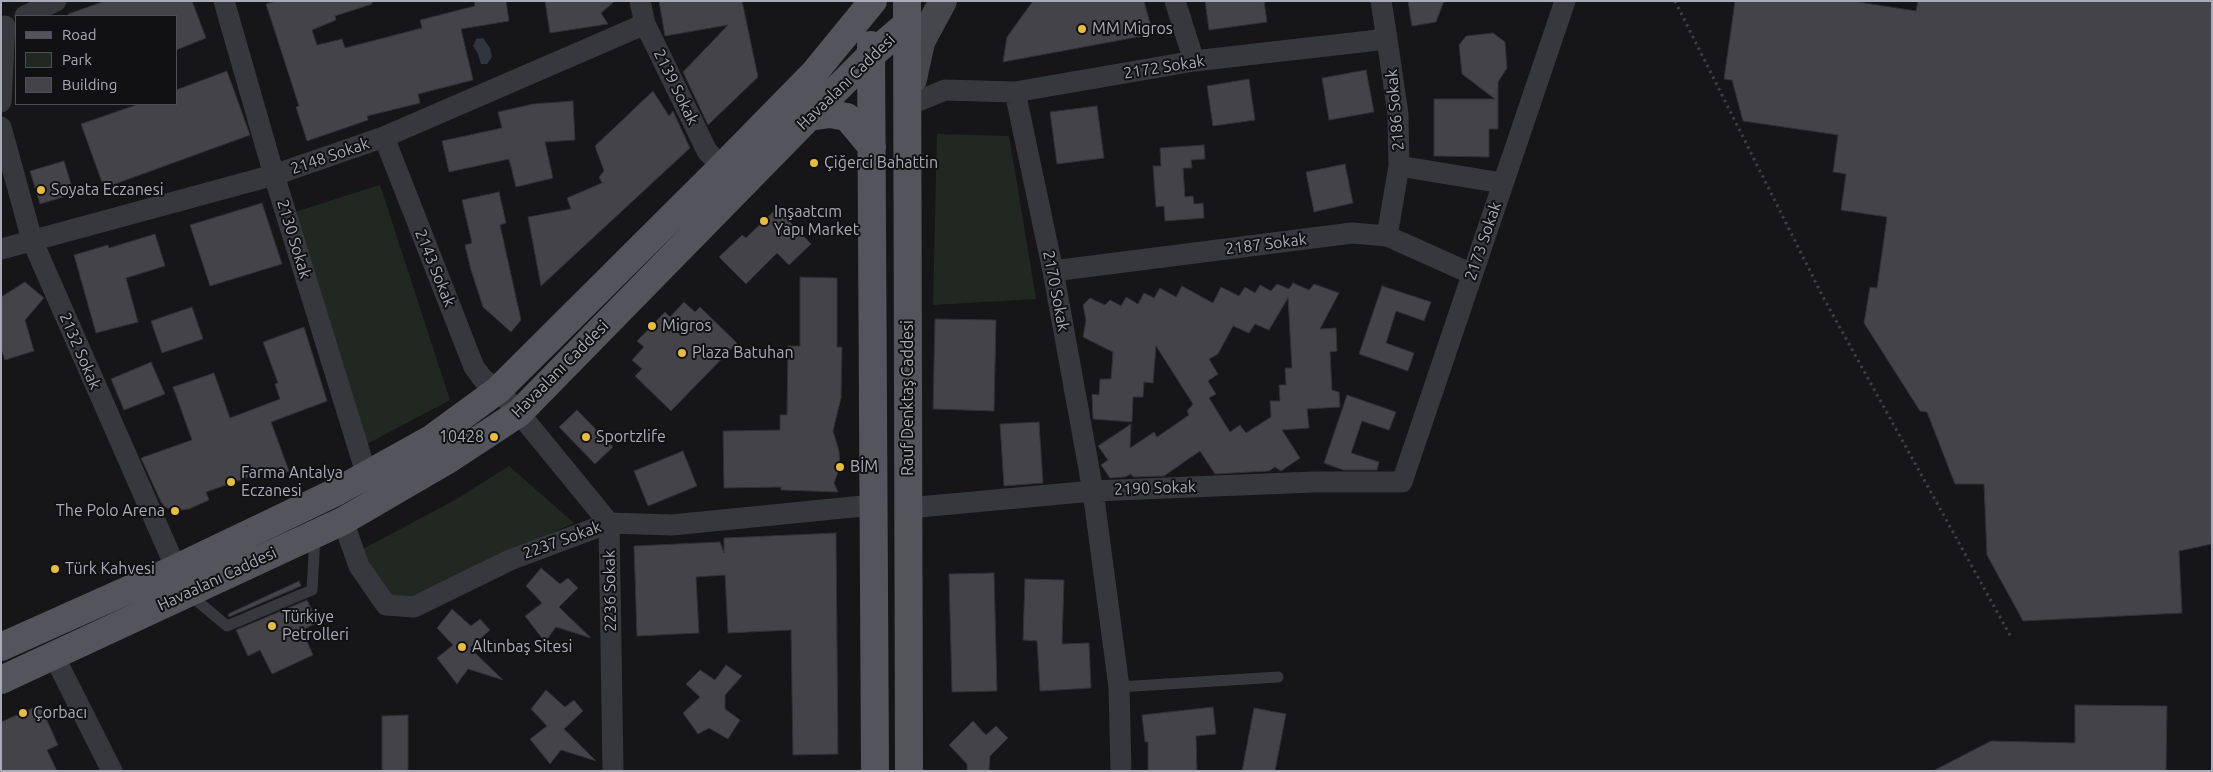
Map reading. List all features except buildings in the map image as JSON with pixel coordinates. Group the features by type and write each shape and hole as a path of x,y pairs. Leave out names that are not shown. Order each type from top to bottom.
{"main road":[{"name":"Havaalanı Caddesi","path":"1,647 176,569 307,507 366,476 431,438 498,390 722,168 815,72 866,2"},
{"path":"866,2 871,55 875,771"},
{"name":"Havaalanı Caddesi","path":"1,680 343,521 446,461 519,413 871,55 906,13"},
{"name":"Rauf Denktaş Caddesi","path":"906,13 909,771"},
{"path":"808,117 830,114 847,117 872,147"}],"street":[{"path":"27,15 56,1"},
{"name":"2130 Sokak","path":"224,1 274,175 366,476 376,502"},
{"name":"2139 Sokak","path":"640,1 645,24 707,151 722,168"},
{"name":"Havaalanı Caddesi","path":"906,13 932,1"},
{"path":"907,113 921,42 943,1"},
{"path":"1175,1 1194,61"},
{"path":"1382,1 1387,39"},
{"name":"2173 Sokak","path":"1402,482 1565,1"},
{"path":"1,102 8,24"},
{"name":"2148 Sokak","path":"1,249 274,175 384,138 645,24"},
{"name":"2172 Sokak","path":"907,113 945,90 1015,92 1194,61 1387,39"},
{"name":"2186 Sokak","path":"1387,39 1398,114 1399,166 1502,183"},
{"name":"2170 Sokak","path":"1015,92 1053,271 1093,490 1119,687 1121,771"},
{"name":"2132 Sokak","path":"1,127 32,240 188,593"},
{"name":"2143 Sokak","path":"384,138 474,367 483,379 498,390 519,413"},
{"path":"1387,236 1399,166"},
{"name":"2187 Sokak","path":"1053,271 1352,233 1387,236 1472,274"},
{"path":"519,413 609,523"},
{"name":"2190 Sokak","path":"908,508 1093,490 1313,482 1402,482"},
{"name":"2237 Sokak","path":"343,521 359,566 386,605 414,607 510,560 609,523 672,525 873,505"},
{"name":"2236 Sokak","path":"609,523 613,771"},
{"path":"54,656 112,771"}],"lane":[{"path":"188,593 227,626 312,590 315,533"},
{"path":"1119,687 1278,677"}],"path":[{"path":"1675,1 1822,297 2011,637"}],"green space":[{"path":"937,134 1009,136 1036,299 933,305"},
{"path":"380,185 450,400 365,445 295,212"},
{"path":"509,466 574,523 403,600 387,598 359,551 455,500"}],"shaded area":[{"path":"483,38 490,48 492,57 487,64 481,64 473,46 476,39"}],"place":[{"name":"MM Migros","path":"1082,29"},
{"name":"Çiğerci Bahattin","path":"814,163"},
{"name":"Soyata Eczanesi","path":"41,190"},
{"name":"Inşaatcım Yapı Market","path":"764,221"},
{"name":"Migros","path":"652,326"},
{"name":"Plaza Batuhan","path":"682,353"},
{"name":"10428","path":"494,437"},
{"name":"Sportzlife","path":"586,437"},
{"name":"BİM","path":"840,467"},
{"name":"Farma Antalya Eczanesi","path":"231,482"},
{"name":"The Polo Arena","path":"175,511"},
{"name":"Türk Kahvesi","path":"55,569"},
{"name":"Türkiye Petrolleri","path":"272,626"},
{"name":"Altınbaş Sitesi","path":"462,647"},
{"name":"Çorbacı","path":"23,713"}]}
